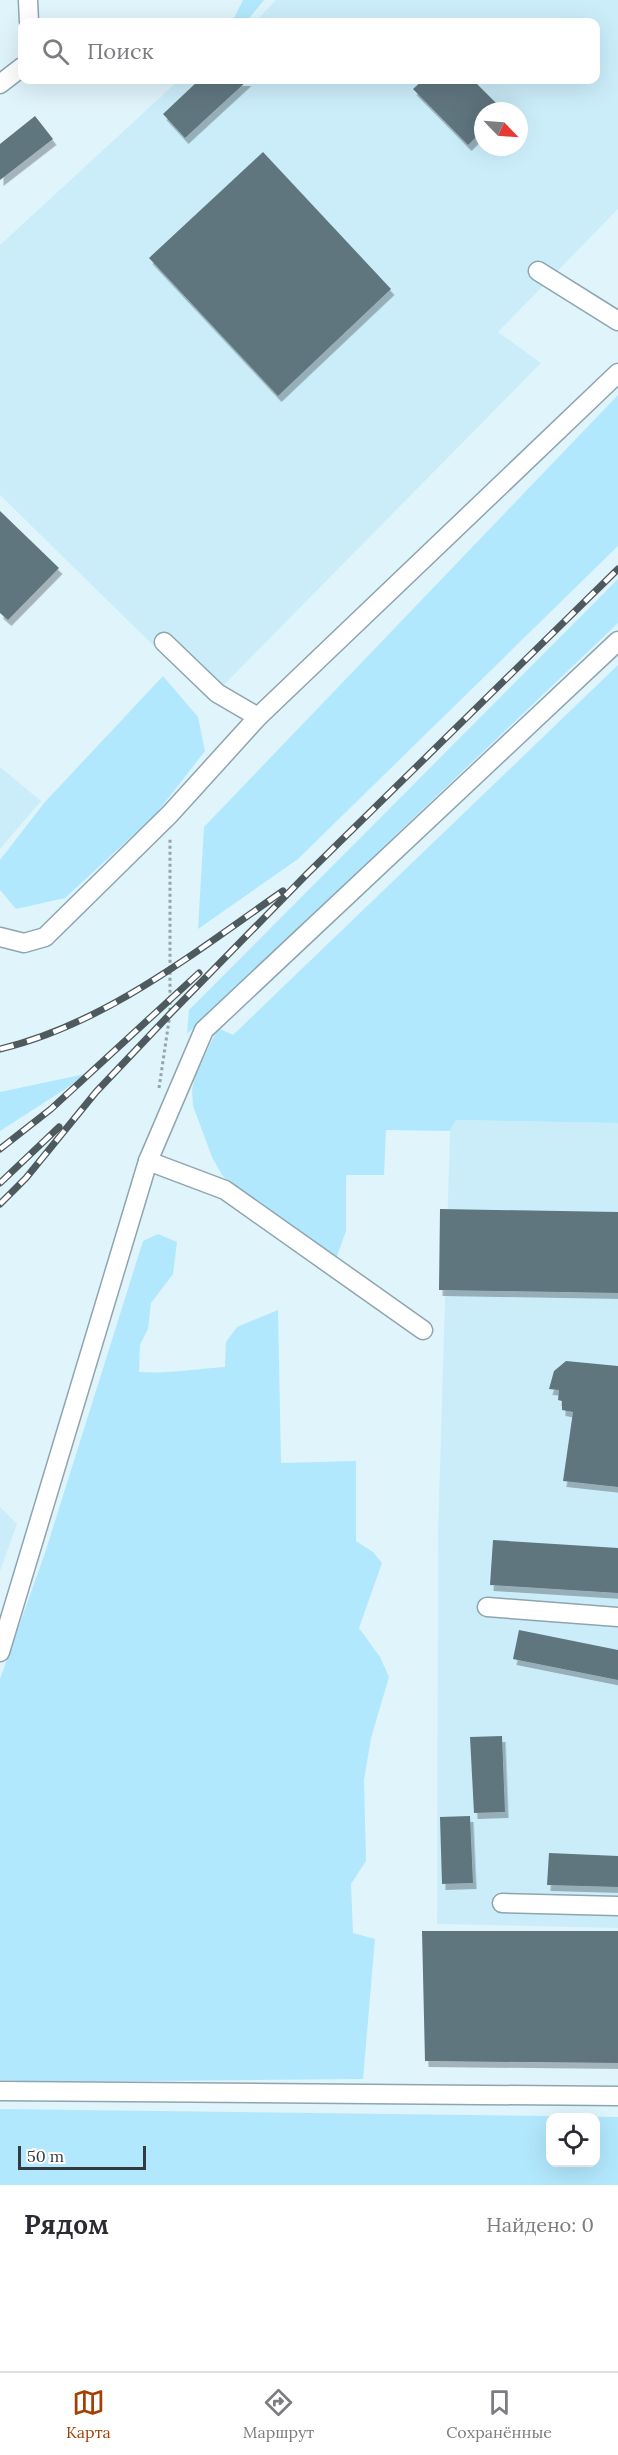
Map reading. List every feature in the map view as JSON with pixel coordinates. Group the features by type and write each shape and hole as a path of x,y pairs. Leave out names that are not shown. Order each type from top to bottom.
{"street":[{"path":"28,0 29,18"},
{"path":"0,84 18,70"},
{"path":"538,271 618,321"},
{"path":"0,937 24,944 45,937 170,814 258,717 618,373"},
{"path":"0,1652 148,1161 204,1030 618,641"},
{"path":"164,642 217,693 258,717"},
{"path":"148,1161 225,1190 423,1330"},
{"path":"487,1607 618,1617"},
{"path":"502,1903 618,1906"},
{"path":"0,2091 618,2096"}],"path":[{"path":"158,1093 170,1014 170,814"}],"shaded area":[{"path":"243,0 264,0 249,18 234,18"},
{"path":"276,0 618,0 618,209 498,332 541,363 209,700 0,495 0,245 175,84 600,84 600,18 259,18"},
{"path":"618,395 618,546 298,859 198,929 204,827"},
{"path":"618,579 618,623 187,1034 189,1010"},
{"path":"618,665 618,1123 456,1120 450,1131 386,1130 384,1175 346,1175 346,1231 337,1256 327,1256 236,1190 222,1175 212,1157 193,1106 192,1090 195,1076 218,1028 233,1035"},
{"path":"163,676 198,717 205,751 156,814 65,898 16,909 0,890 0,860 45,802"},
{"path":"0,767 41,801 0,849"},
{"path":"90,1073 0,1131 0,1092"},
{"path":"456,1120 618,1123 618,1928 437,1924 438,1535 450,1131"},
{"path":"158,1234 177,1242 173,1274 151,1303 148,1329 140,1345 139,1372 171,1372 225,1367 226,1342 237,1327 278,1310 281,1463 356,1461 356,1541 373,1552 382,1563 359,1628 380,1657 389,1677 371,1738 364,1780 366,1861 351,1884 353,1933 375,1939 363,2079 44,2082 0,2080 0,1679 45,1553 143,1241"},
{"path":"0,1507 17,1524 0,1571"},
{"path":"0,2109 546,2116 546,2167 600,2167 600,2117 618,2117 618,2185 0,2185"}],"building":[{"path":"195,84 244,84 185,138 163,114"},
{"path":"419,84 477,84 495,102 474,102 474,139 468,145 413,89"},
{"path":"35,116 53,139 0,180 0,144"},
{"path":"263,152 391,289 278,396 149,258"},
{"path":"0,511 59,568 8,620 0,613"},
{"path":"440,1209 618,1212 618,1293 439,1290"},
{"path":"566,1361 618,1366 618,1487 563,1481 573,1412 562,1410 562,1401 558,1400 559,1390 549,1389 554,1371"},
{"path":"493,1540 618,1548 618,1593 490,1585"},
{"path":"519,1630 618,1650 618,1680 513,1659"},
{"path":"502,1736 505,1812 474,1813 470,1737"},
{"path":"470,1816 473,1883 442,1884 440,1817"},
{"path":"549,1853 618,1856 618,1887 547,1885"},
{"path":"422,1931 618,1931 618,2063 425,2061"}],"railway":[{"path":"0,1204 26,1178 96,1092 170,1014 307,874 618,569"},
{"path":"0,1049 39,1038 76,1022 148,984 283,891"},
{"path":"0,1149 51,1109 199,973"},
{"path":"0,1183 59,1127"}]}
